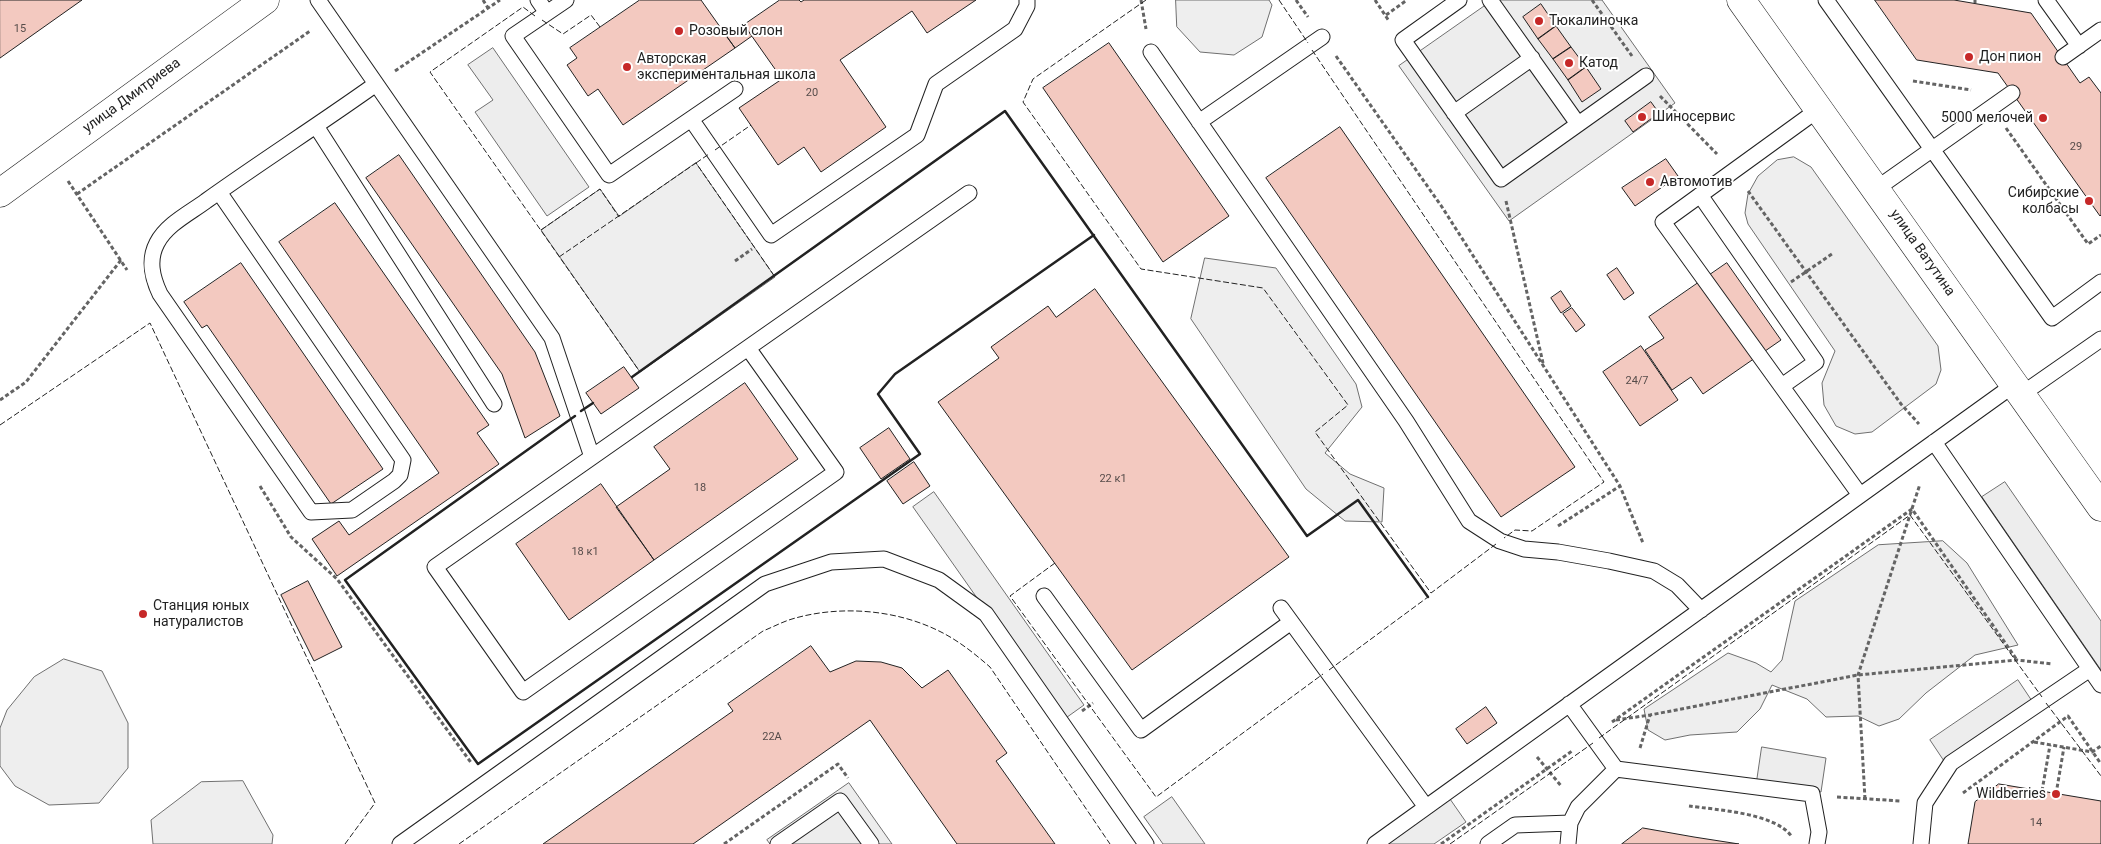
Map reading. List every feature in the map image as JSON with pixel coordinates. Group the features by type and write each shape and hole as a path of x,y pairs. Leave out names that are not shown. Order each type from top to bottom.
{"main road":[{"name":"улица Дмитриева","path":"0,193 265,0"},
{"name":"улица Ватутина","path":"1741,0 2101,507"}],"lane":[{"path":"318,0 552,338 592,457"},
{"path":"538,0 547,13"},
{"path":"566,0 513,36 609,175 735,89"},
{"path":"691,119 771,235 917,135 936,84 1016,29 1027,6 1027,0"},
{"path":"1459,0 1403,40 1501,179 1646,76"},
{"path":"1490,0 1578,124"},
{"path":"1826,0 2052,318 2101,282"},
{"path":"2046,0 2079,46"},
{"path":"2063,57 2101,30"},
{"path":"1199,122 1322,37"},
{"path":"1150,52 1406,421 1470,521 1500,541 1524,549 1592,558 1654,571 1677,586 1700,610"},
{"path":"1454,113 1532,58"},
{"path":"219,192 402,460 400,476 352,510 311,512 160,294 154,282 152,257 156,244 163,234 219,192 376,84"},
{"path":"1876,189 2012,93"},
{"path":"1819,109 1663,222 1860,495"},
{"path":"316,126 494,404"},
{"path":"748,348 836,472 523,692 435,567 969,193"},
{"path":"1700,195 1816,362 1782,386"},
{"path":"1375,844 1934,442 2101,339"},
{"path":"1934,442 2101,685"},
{"path":"400,844 765,584 831,562 884,559 940,580 986,614 1146,844"},
{"path":"1044,596 1141,730 1291,622"},
{"path":"1281,608 1426,808"},
{"path":"1921,844 1925,803 1951,763 2090,669"},
{"path":"1569,704 1616,769 1812,794 1819,832 1817,844"},
{"path":"1568,844 1570,823 1578,807 1616,769"},
{"path":"778,844 840,800 871,844"},
{"path":"1488,844 1516,825 1570,823"}],"path":[{"path":"483,0 488,8"},
{"path":"376,84 500,0"},
{"path":"1136,0 1141,4 1141,0"},
{"path":"1296,0 1442,207 1620,486 1654,571"},
{"path":"1375,0 1386,15 1407,0"},
{"path":"1592,0 1665,103 1734,171 1901,404 1934,442"},
{"path":"77,194 330,17"},
{"path":"1905,79 1980,92 2088,244 2101,235"},
{"path":"0,400 26,382 121,260 63,174"},
{"path":"1501,179 1544,368"},
{"path":"1771,297 1832,254"},
{"path":"1524,549 1620,486"},
{"path":"1912,509 2017,660 1858,675 1615,720 1912,509"},
{"path":"1865,798 1858,675 1910,515"},
{"path":"1063,725 1112,690"},
{"path":"1632,771 1650,715"},
{"path":"1812,794 1946,804 2068,716 2101,764"},
{"path":"1441,844 1592,736"},
{"path":"1522,738 1578,807"},
{"path":"2034,742 2092,752 2101,746"},
{"path":"2042,791 2050,744"},
{"path":"2056,794 2064,747"},
{"path":"1685,805 1770,819 1786,828 1796,843"}],"shaded area":[{"path":"1176,0 1269,0 1272,5 1262,37 1234,55 1200,52 1177,27"},
{"path":"1493,0 1602,0 1675,103 1509,221 1399,66"},
{"path":"493,48 589,187 547,216 475,112 493,100 468,65"},
{"path":"1794,157 1811,167 1938,346 1941,370 1936,384 1872,432 1855,434 1836,426 1824,405 1822,383 1835,351 1748,224 1745,213 1748,194 1758,176 1777,160"},
{"path":"696,163 775,277 640,372 541,230 600,189 619,216"},
{"path":"1205,258 1276,268 1356,384 1362,407 1325,453 1350,474 1384,488 1382,522 1345,521 1306,489 1191,319"},
{"path":"2005,482 2101,621 2101,670 1982,497"},
{"path":"934,492 1084,705 1063,720 913,507"},
{"path":"1943,541 1967,563 2018,645 1975,655 1926,693 1899,719 1879,726 1858,716 1826,717 1807,699 1772,685 1760,709 1737,732 1690,735 1665,740 1648,730 1644,709 1728,653 1756,663 1771,672 1782,660 1795,601 1878,545"},
{"path":"64,659 102,671 128,723 128,768 99,803 49,805 15,786 0,766 0,728 7,710 34,677"},
{"path":"2018,680 2032,701 1944,761 1930,740"},
{"path":"1762,747 1826,758 1821,792 1757,781"},
{"path":"243,781 273,835 272,844 153,844 151,820 201,782"},
{"path":"849,783 892,844 770,844 767,840"},
{"path":"1172,797 1205,844 1163,844 1144,817"},
{"path":"1450,799 1466,822 1434,844 1387,844"}],"building":[{"path":"0,0 82,0 0,58"},
{"path":"640,0 701,0 735,48 623,125 598,89 588,96 567,65 577,58 570,48"},
{"path":"780,0 799,0 801,2 804,0 976,0 927,33 912,11 840,60 886,127 821,172 804,147 778,165 739,108 782,79 744,25"},
{"path":"1875,0 1954,0 2031,13 2080,83 2089,77 2101,93 2101,215 1998,73 1917,60"},
{"name":"Тюкалиночка","path":"1541,4 1556,26 1538,39 1523,17"},
{"path":"744,25 752,36 735,48 727,37"},
{"path":"1556,26 1571,47 1553,59 1538,39"},
{"path":"1109,43 1229,216 1163,262 1043,88"},
{"name":"Катод","path":"1571,47 1586,67 1568,80 1553,59"},
{"path":"1586,67 1601,89 1582,102 1568,80"},
{"name":"Шиносервис","path":"1651,102 1659,113 1633,132 1625,121"},
{"path":"1340,127 1575,467 1501,517 1266,178"},
{"path":"399,155 535,352 560,416 525,438 502,374 366,178"},
{"name":"Автомотив","path":"1666,159 1678,176 1635,206 1622,188"},
{"path":"335,203 489,425 477,433 499,464 337,576 312,539 339,521 349,535 439,473 279,242"},
{"path":"241,263 383,469 331,504 207,325 202,328 184,302"},
{"path":"1727,263 1781,340 1703,394 1691,377 1672,390 1645,350 1664,338 1649,317"},
{"path":"1617,268 1634,293 1624,300 1607,275"},
{"path":"1095,289 1289,557 1132,670 938,402 999,358 991,347 1048,306 1056,317"},
{"path":"1561,291 1571,306 1561,313 1551,298"},
{"path":"1572,308 1585,325 1576,332 1563,314"},
{"path":"1641,346 1678,400 1640,426 1603,372"},
{"path":"624,367 639,388 601,414 586,393"},
{"path":"745,383 798,459 654,560 616,507 670,469 654,447"},
{"path":"889,428 910,459 881,479 860,448"},
{"path":"914,462 930,486 903,504 887,481"},
{"path":"601,484 654,560 569,620 516,544"},
{"path":"308,581 342,647 314,661 281,595"},
{"path":"811,646 830,672 856,661 881,662 902,668 922,688 948,670 1007,753 996,761 1055,844 957,844 870,720 693,844 543,844 733,711 728,704"},
{"path":"1486,707 1497,723 1467,744 1456,729"},
{"path":"1999,784 2101,801 2101,844 1968,844 1975,802"},
{"path":"1643,828 1694,837 1739,844 1622,844"}],"fence":[{"path":"1146,0 1033,79 1023,102 1141,269 1263,288 1348,405 1315,432 1431,593 1496,544"},
{"path":"1279,0 1308,43"},
{"path":"535,16 523,7 430,72 640,372"},
{"path":"542,20 563,34 591,15 600,27"},
{"path":"1312,50 1604,482 1532,531 1515,530 1504,538"},
{"path":"715,150 751,125"},
{"path":"696,163 709,154"},
{"path":"559,257 696,163 775,277"},
{"path":"541,230 600,189 619,217"},
{"path":"0,425 150,323 375,803 345,844"},
{"path":"1599,738 1910,515 2042,697"},
{"path":"1055,563 1010,596 1156,797 1323,674"},
{"path":"1329,670 1428,597"},
{"path":"459,844 763,631 788,620 829,612 848,611 886,614 924,624 954,639 990,667 1110,844"},
{"path":"2046,703 2101,776"},
{"path":"1450,844 1593,743"}],"wall":[{"path":"632,377 1005,111 1307,536 1358,500 1428,597"},
{"path":"575,416 345,580 478,764 920,454 878,394 895,374 1094,235"},
{"path":"581,411 593,403"}],"place":[{"name":"Тюкалиночка","path":"1539,21"},
{"name":"Розовый слон","path":"679,31"},
{"name":"Дон пион","path":"1969,57"},
{"name":"Катод","path":"1569,63"},
{"name":"Авторская экспериментальная школа","path":"627,67"},
{"name":"Шиносервис","path":"1642,117"},
{"name":"5000 мелочей","path":"2043,118"},
{"name":"Автомотив","path":"1650,182"},
{"name":"Сибирские колбасы","path":"2089,201"},
{"name":"Станция юных натуралистов","path":"143,614"},
{"name":"Wildberries","path":"2056,794"}]}
